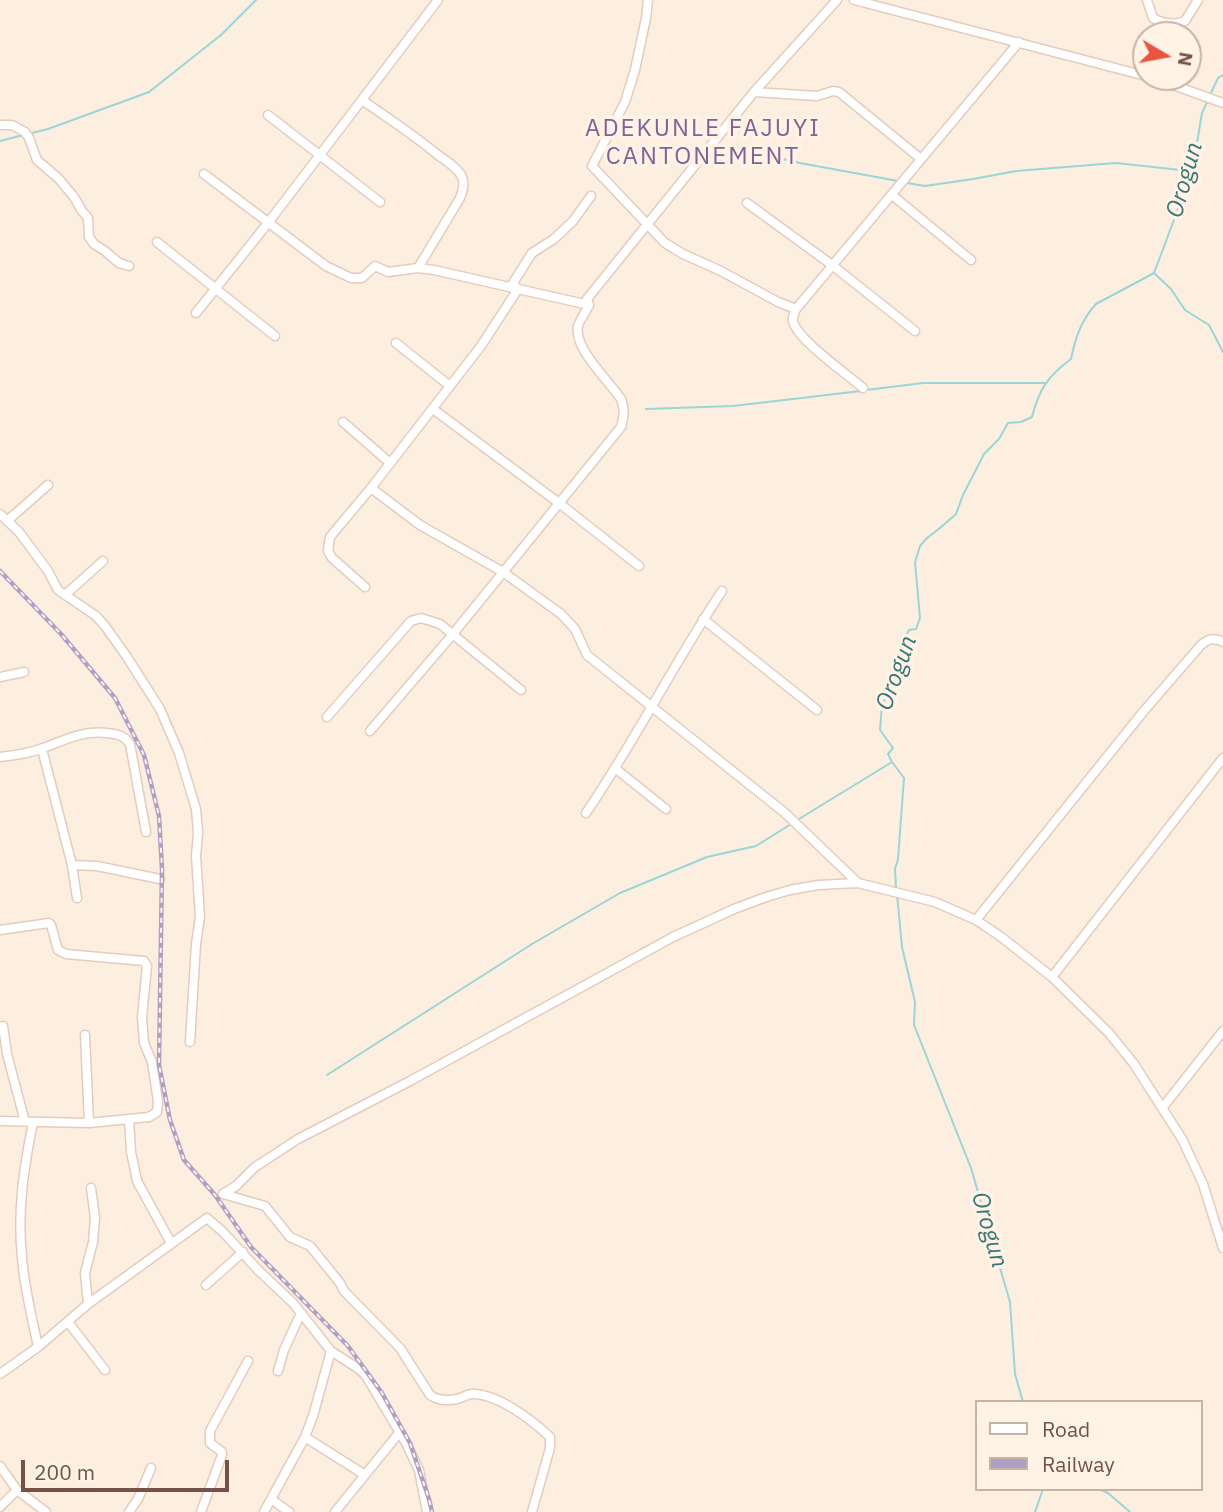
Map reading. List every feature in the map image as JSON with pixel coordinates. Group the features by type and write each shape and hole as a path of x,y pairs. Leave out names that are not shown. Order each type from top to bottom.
{"street":[{"path":"196,313 438,0"},
{"path":"648,0 635,70 625,102 592,166 665,243 796,309"},
{"path":"370,731 453,634 621,427 624,406 621,399 585,352 578,335 578,324 589,305 587,299 754,92 836,0"},
{"path":"854,0 1132,72"},
{"path":"1147,0 1153,18 1176,23 1185,21 1198,0"},
{"path":"863,388 810,344 793,323 793,315 1019,42"},
{"path":"1190,91 1223,103"},
{"path":"754,92 817,96 839,92 921,159"},
{"path":"362,100 414,136 462,175 464,189 460,198 418,268"},
{"path":"268,115 380,202"},
{"path":"0,125 12,125 25,132 37,160 60,179 88,218 89,237 94,244 118,263 130,266"},
{"path":"204,174 326,266 351,278 362,278 375,266 388,272 418,268 589,305"},
{"path":"892,195 971,260"},
{"path":"518,289 513,283 532,253 554,239 573,221 591,196"},
{"path":"747,202 915,331"},
{"path":"157,242 275,336"},
{"path":"365,587 332,558 328,551 330,537 481,346 518,289"},
{"path":"396,343 450,386"},
{"path":"433,409 639,566"},
{"path":"343,422 390,463"},
{"path":"7,521 48,485"},
{"path":"371,488 420,525 503,572 561,614 575,629 587,655 785,813 858,883"},
{"path":"0,514 19,532 48,571 58,590 96,616 105,626 160,709 178,753 192,793 198,833 196,873 200,893 200,917 190,1042"},
{"path":"65,595 103,561"},
{"path":"586,813 616,769 651,706 722,591"},
{"path":"327,717 411,621 421,618 440,624 521,690"},
{"path":"703,619 817,710"},
{"path":"976,920 1143,712 1201,645 1213,639 1223,642"},
{"path":"0,677 24,672"},
{"path":"0,757 42,749 79,734 96,732 124,737 130,744 146,832"},
{"path":"42,749 72,865 77,898"},
{"path":"1052,977 1223,758"},
{"path":"616,769 666,809"},
{"path":"72,865 97,866 160,879"},
{"path":"532,1512 550,1448 550,1437 491,1396 470,1394 457,1399 437,1399 430,1395 400,1348 344,1291 310,1246 290,1237 265,1206 223,1194 236,1186 255,1167 298,1139 411,1081 673,937 734,909 790,890 818,885 858,883 935,902 976,920 1000,936 1052,977 1109,1033 1134,1064 1163,1107 1194,1162 1223,1248"},
{"path":"0,930 49,923 58,950 66,954 146,963 142,1017 144,1043 152,1062 158,1102 157,1112 149,1117 89,1123 0,1121"},
{"path":"3,1026 7,1054 29,1122 20,1218 21,1255 38,1347"},
{"path":"1163,1107 1223,1031"},
{"path":"85,1035 89,1123"},
{"path":"130,1119 131,1152 136,1181 172,1243"},
{"path":"88,1304 85,1273 93,1242 95,1218 91,1188"},
{"path":"0,1374 38,1347 88,1304 206,1218 223,1231 301,1313 331,1352 366,1376 419,1469 427,1512"},
{"path":"206,1285 243,1252"},
{"path":"278,1371 284,1350 301,1313"},
{"path":"68,1322 105,1370"},
{"path":"264,1512 313,1416 331,1352"},
{"path":"201,1512 222,1455 222,1451 209,1441 211,1431 248,1360"},
{"path":"349,1512 338,1509 399,1433"},
{"path":"304,1437 365,1475"},
{"path":"0,1466 18,1490 46,1512"},
{"path":"129,1512 138,1499 151,1468"},
{"path":"0,1507 18,1490"},
{"path":"271,1499 289,1512"}],"waterway":[{"path":"28,134 149,92 221,35 256,0"},
{"name":"Orogun","path":"1210,95 1218,78 1223,75"},
{"name":"Orogun","path":"896,889 895,869 904,778 892,762 888,754 893,748 880,730 882,704 899,677 904,640 909,630 916,629 920,618 915,562 920,546 956,514 984,454 999,439 1008,423 1021,422 1032,417 1046,384 1056,371 1071,359 1079,330 1096,304 1154,273 1192,172 1202,113 1208,100"},
{"path":"0,141 23,135"},
{"path":"728,146 800,163 898,181"},
{"path":"907,183 925,186 1016,171 1116,163 1190,171"},
{"path":"1154,273 1171,289 1185,310 1209,325 1223,352"},
{"path":"866,390 923,383 1045,383"},
{"path":"646,409 733,406 861,391"},
{"path":"799,819 892,762"},
{"path":"327,1075 532,944 620,893 707,857 756,846 791,824"},
{"name":"Orogun","path":"897,894 902,947 915,1002 914,1025 971,1168 1010,1302 1015,1374 1022,1400"},
{"path":"1035,1512 1042,1491"},
{"path":"1104,1491 1130,1512"}],"railway":[{"path":"0,571 61,634 115,698 144,755 159,816 162,869 159,1065 170,1120 184,1160 215,1195 251,1247 348,1346 382,1393 410,1443 432,1512"}],"district":[{"name":"ADEKUNLE FAJUYI CANTONEMENT","path":"703,143"}]}
